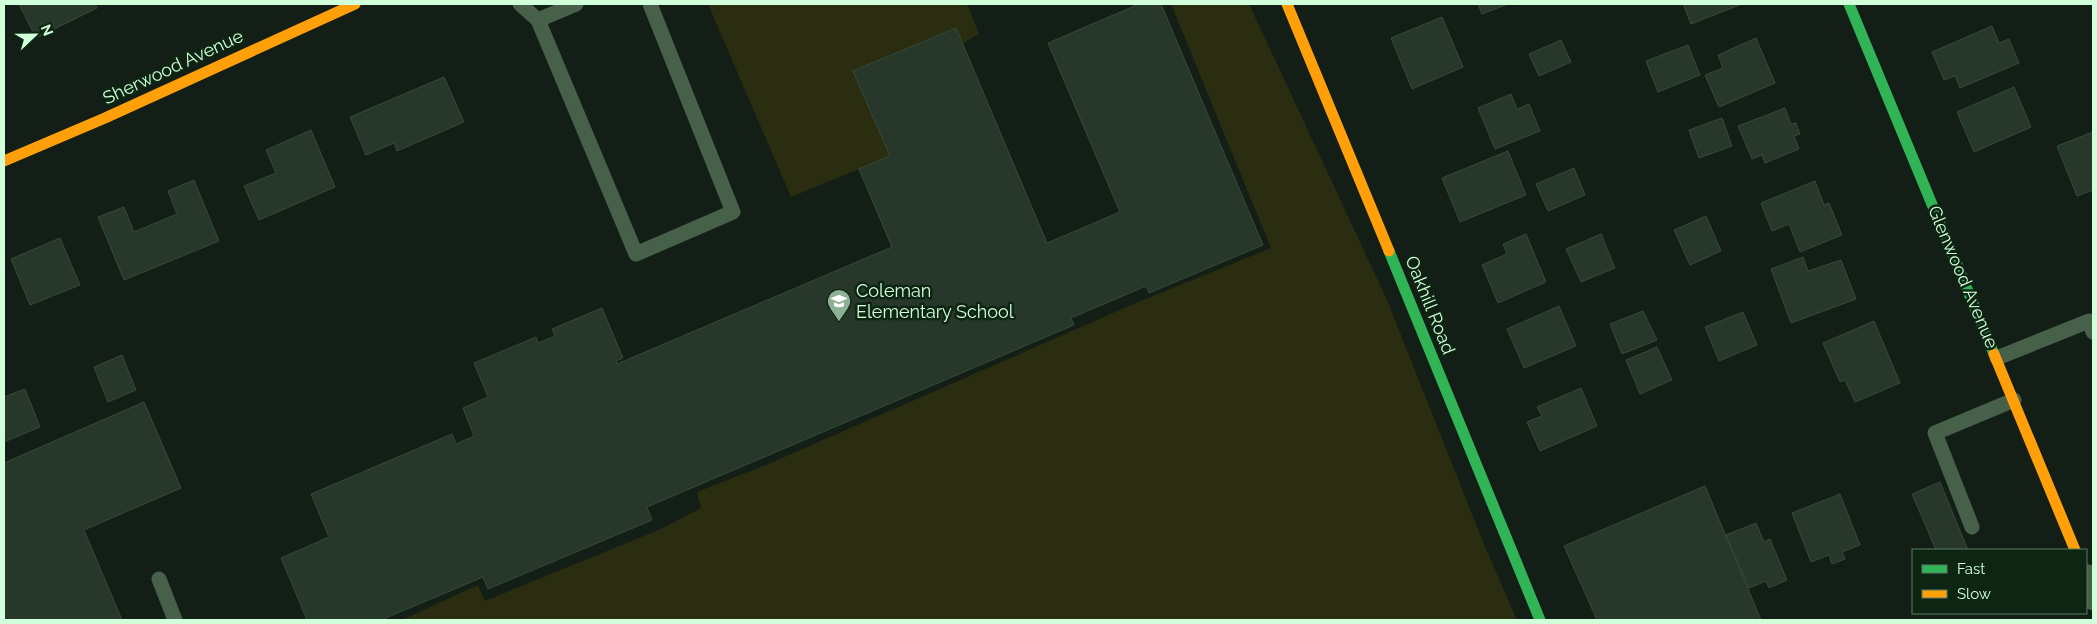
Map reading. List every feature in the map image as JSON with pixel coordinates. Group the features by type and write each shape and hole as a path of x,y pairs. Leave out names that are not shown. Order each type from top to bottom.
{"street":[{"name":"Sherwood Avenue","path":"4,161 105,118 355,4"},
{"name":"Oakhill Road","path":"1287,4 1540,620"},
{"name":"Glenwood Avenue","path":"1850,4 2075,549"},
{"path":"2087,581 2093,596"}],"lane":[{"path":"520,4 538,20 636,254 733,212 650,4"},
{"path":"538,20 576,4"},
{"path":"1997,358 2088,320 2093,332"},
{"path":"1972,527 1935,433 2014,400"},
{"path":"159,579 175,620"}],"green space":[{"path":"708,4 967,4 979,34 963,43 956,28 854,71 890,156 791,197"},
{"path":"1171,4 1249,4 1387,300 1485,547 1517,620 402,620 478,585 485,601 661,529 701,508 697,492 766,465 1136,303 1271,248"}],"building":[{"path":"19,4 95,4 97,8 36,38"},
{"path":"1139,4 1161,4 1263,245 1149,293 1146,286 1071,318 1074,325 647,507 652,520 488,589 483,577 381,620 307,620 281,558 329,537 311,494 452,434 456,444 474,436 463,408 488,397 474,363 536,337 538,343 555,336 552,329 602,308 623,358 616,361 617,364 892,247 859,169 890,156 853,71 956,28 1047,243 1120,212 1048,43"},
{"path":"1478,4 1508,4 1482,14"},
{"path":"1683,4 1742,4 1691,24"},
{"path":"1442,17 1463,67 1412,89 1391,38"},
{"path":"1992,26 1999,43 2009,39 2019,63 1960,88 1955,76 1944,80 1932,52"},
{"path":"1756,38 1775,83 1719,107 1705,75 1723,68 1718,55"},
{"path":"1561,40 1571,62 1539,76 1529,54"},
{"path":"1688,45 1700,75 1658,92 1646,61"},
{"path":"444,77 464,122 397,151 394,143 366,155 350,117"},
{"path":"2014,87 2031,127 1974,152 1957,112"},
{"path":"1511,94 1517,109 1529,104 1540,131 1495,149 1478,108"},
{"path":"1785,108 1791,124 1796,123 1800,134 1794,136 1799,149 1765,163 1762,155 1752,159 1738,126"},
{"path":"1722,118 1732,146 1699,158 1689,130"},
{"path":"311,130 335,187 259,220 244,186 276,173 266,150"},
{"path":"2093,132 2093,190 2077,196 2057,146"},
{"path":"1508,151 1526,195 1460,222 1442,178"},
{"path":"1574,168 1585,195 1548,211 1536,184"},
{"path":"194,180 219,241 124,280 98,217 124,207 134,232 177,214 168,191"},
{"path":"1815,181 1824,205 1829,203 1842,235 1800,252 1789,224 1772,231 1761,203"},
{"path":"1706,216 1721,251 1690,265 1674,230"},
{"path":"1526,234 1546,282 1498,303 1482,265 1507,254 1503,244"},
{"path":"1601,234 1615,268 1581,282 1566,249"},
{"path":"60,238 80,285 30,305 11,259"},
{"path":"1803,257 1808,271 1841,260 1856,299 1791,323 1771,269"},
{"path":"1559,306 1576,346 1524,368 1507,329"},
{"path":"1643,311 1657,340 1622,354 1610,324"},
{"path":"1743,312 1757,345 1719,361 1705,327"},
{"path":"1874,321 1900,383 1855,402 1845,380 1840,382 1823,343"},
{"path":"1657,347 1672,380 1640,394 1626,360"},
{"path":"122,355 136,390 108,402 94,367"},
{"path":"1581,388 1597,426 1540,451 1527,422 1542,416 1537,407"},
{"path":"25,389 40,427 4,442 4,397"},
{"path":"144,402 181,488 84,530 122,620 4,620 4,463"},
{"path":"1940,482 1968,549 1936,549 1912,494"},
{"path":"1705,486 1761,620 1597,620 1564,546"},
{"path":"1840,494 1860,545 1842,552 1845,559 1832,564 1829,555 1811,562 1792,513"},
{"path":"1756,523 1764,542 1770,539 1787,580 1769,588 1766,581 1749,588 1726,535"}],"traffic: fast":[{"path":"1849,4 1994,354"},
{"path":"1389,251 1540,620"}],"traffic: slow":[{"path":"4,161 105,118 355,4"},
{"path":"1287,4 1389,251"},
{"path":"1994,354 2075,549"}],"place":[{"name":"Coleman Elementary School","path":"839,322"}]}
